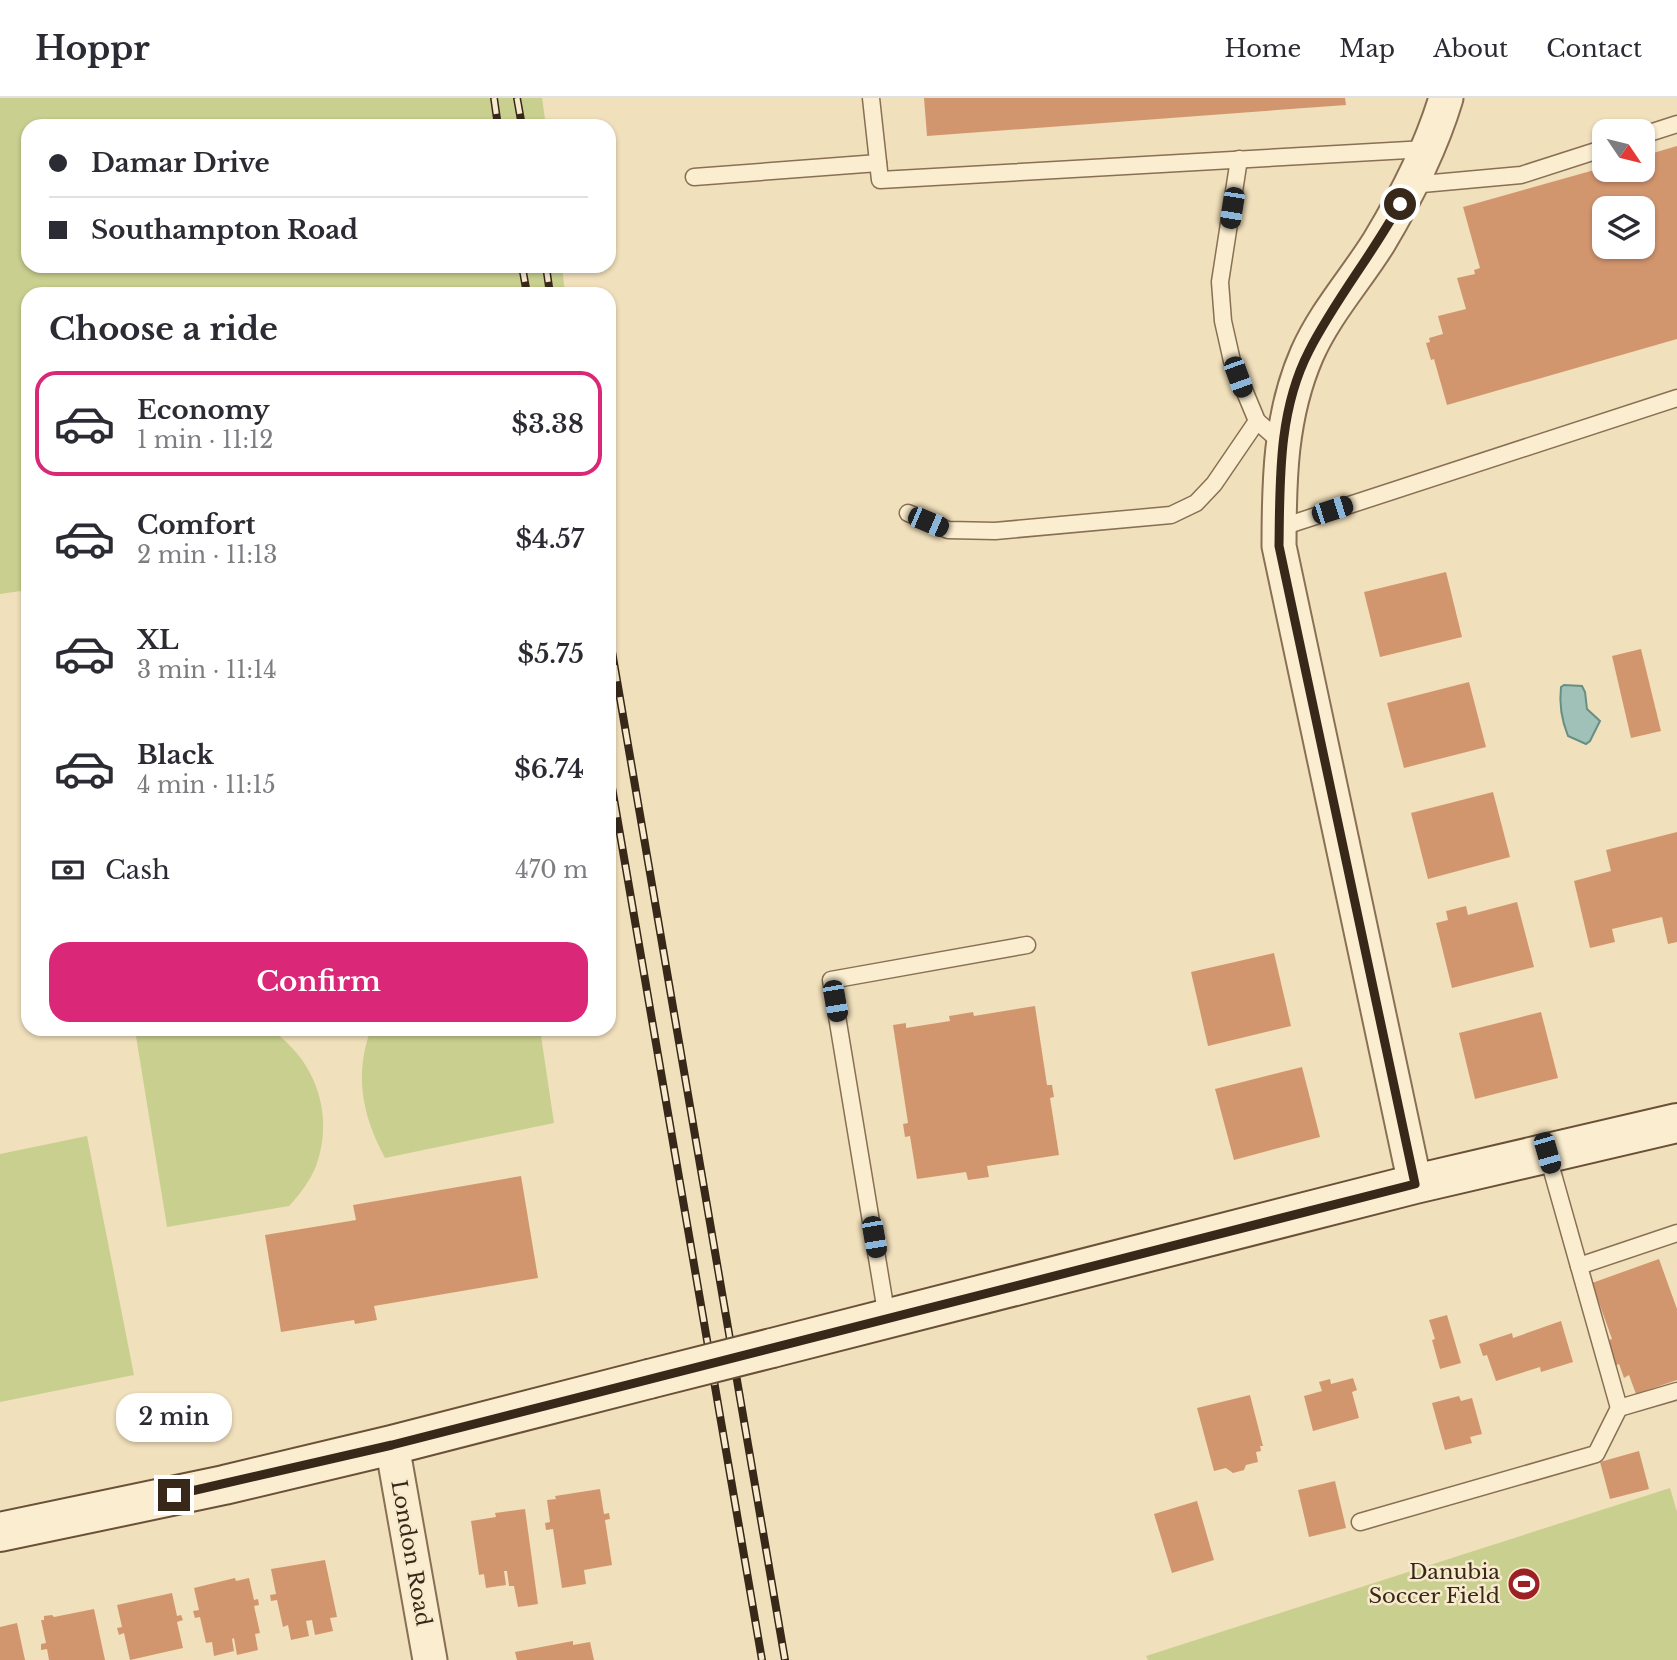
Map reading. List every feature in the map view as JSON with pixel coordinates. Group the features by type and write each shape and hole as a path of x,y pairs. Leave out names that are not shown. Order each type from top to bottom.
{"street":[{"path":"1415,1184 1279,546 1279,475 1288,412 1308,353 1339,300 1378,243 1410,185 1446,98"},
{"path":"0,1532 224,1485 392,1445 1415,1184 1677,1123"},
{"name":"London Road","path":"392,1445 430,1660"}],"lane":[{"path":"871,98 880,180 1426,149"},
{"path":"1656,131 1677,124"},
{"path":"1410,185 1521,175 1592,152"},
{"path":"1240,159 1220,282 1223,321 1232,361 1257,421 1283,444"},
{"path":"694,177 878,163"},
{"path":"1279,528 1677,398"},
{"path":"908,513 948,530 995,531 1171,515 1196,503 1214,484 1257,421"},
{"path":"887,1318 831,980 1027,945"},
{"path":"1360,1522 1596,1454 1619,1408 1547,1153"},
{"path":"1579,1266 1677,1233"},
{"path":"1619,1408 1677,1391"}],"green space":[{"path":"0,98 542,98 545,119 21,119 21,273 563,273 564,287 21,287 21,591 0,594"},
{"path":"136,1036 279,1036 299,1056 309,1072 322,1108 321,1146 311,1177 289,1206 167,1227"},
{"path":"369,1036 541,1036 554,1123 385,1158 371,1126 363,1095"},
{"path":"87,1136 134,1375 0,1402 0,1154"},
{"name":"Danubia Soccer Field","path":"1670,1488 1677,1512 1677,1660 1148,1660 1146,1656"}],"water":[{"path":"1582,686 1587,709 1600,721 1586,744 1568,736 1561,706 1561,687"}],"building":[{"path":"924,98 1345,98 1346,105 927,136"},
{"path":"1677,146 1677,339 1447,405 1434,359 1431,360 1426,343 1430,342 1429,338 1443,334 1438,316 1466,309 1457,278 1475,274 1474,270 1480,268 1463,207 1592,171 1592,182 1656,182 1656,152"},
{"path":"1446,572 1462,637 1380,657 1364,592"},
{"path":"1641,649 1661,731 1631,738 1612,656"},
{"path":"1469,682 1486,747 1404,768 1387,703"},
{"path":"1493,792 1510,857 1428,879 1411,813"},
{"path":"1677,832 1677,942 1668,944 1662,917 1612,929 1615,942 1590,948 1574,881 1611,871 1606,850"},
{"path":"1517,902 1534,967 1452,988 1436,923 1448,920 1446,911 1466,906 1468,915"},
{"path":"1274,953 1291,1026 1208,1046 1191,972"},
{"path":"1035,1006 1047,1085 1052,1085 1054,1097 1050,1098 1059,1155 987,1166 989,1177 968,1180 966,1172 917,1179 910,1136 905,1137 903,1124 908,1123 893,1025 906,1023 906,1028 950,1021 949,1016 973,1012 974,1016"},
{"path":"1541,1012 1558,1078 1475,1099 1459,1033"},
{"path":"1302,1067 1320,1137 1234,1160 1215,1089"},
{"path":"521,1176 538,1278 374,1306 377,1320 355,1324 354,1320 281,1332 265,1235 356,1220 353,1205"},
{"path":"1659,1259 1677,1309 1677,1380 1636,1394 1629,1375 1624,1378 1619,1364 1612,1367 1603,1342 1612,1339 1592,1283"},
{"path":"1447,1315 1461,1363 1440,1369 1429,1320"},
{"path":"1561,1321 1573,1362 1541,1372 1540,1367 1496,1381 1487,1355 1483,1356 1479,1344 1512,1333 1513,1338"},
{"path":"1353,1378 1357,1390 1352,1392 1359,1418 1313,1431 1304,1396 1322,1391 1319,1382 1330,1379 1331,1384"},
{"path":"1250,1395 1263,1446 1260,1446 1261,1451 1256,1452 1258,1462 1233,1473 1226,1468 1214,1471 1197,1408"},
{"path":"1459,1396 1461,1401 1472,1398 1482,1434 1470,1437 1472,1443 1445,1450 1432,1403"},
{"path":"1639,1451 1649,1489 1610,1499 1600,1462"},
{"path":"1335,1481 1346,1528 1309,1537 1298,1490"},
{"path":"600,1489 604,1514 609,1513 610,1519 605,1520 612,1565 584,1570 586,1584 562,1588 553,1529 546,1530 545,1523 550,1522 547,1500 556,1499 555,1496"},
{"path":"1197,1501 1214,1560 1172,1573 1154,1514"},
{"path":"525,1509 538,1604 518,1607 514,1586 509,1586 507,1571 504,1571 506,1585 486,1588 484,1574 479,1575 471,1521 496,1517 495,1513"},
{"path":"325,1560 337,1617 330,1618 333,1631 315,1635 312,1620 306,1621 309,1636 291,1640 288,1625 283,1627 277,1600 271,1601 270,1595 276,1594 271,1569"},
{"path":"235,1578 236,1581 249,1578 254,1600 258,1599 259,1605 254,1606 260,1633 255,1634 258,1650 237,1655 234,1638 234,1651 214,1656 212,1642 206,1643 200,1617 195,1618 193,1611 199,1610 194,1588"},
{"path":"172,1593 177,1616 181,1615 183,1620 177,1622 183,1648 130,1660 124,1633 119,1635 117,1628 122,1627 117,1605"},
{"path":"94,1609 105,1660 49,1660 47,1649 41,1650 41,1644 46,1643 41,1620 44,1620 44,1616 54,1617"},
{"path":"17,1623 25,1660 0,1660 0,1627"},
{"path":"573,1641 573,1645 590,1642 594,1660 517,1660 515,1652"}],"railway":[{"path":"494,98 497,119"},
{"path":"517,98 521,119"},
{"path":"523,273 526,287"},
{"path":"547,273 549,287"},
{"path":"616,675 785,1660"},
{"path":"616,811 762,1660"}],"place":[{"name":"Danubia Soccer Field","path":"1524,1584"}],"route":[{"path":"174,1495 392,1445 1415,1184 1279,546 1279,475 1288,412 1308,353 1400,204"}]}
